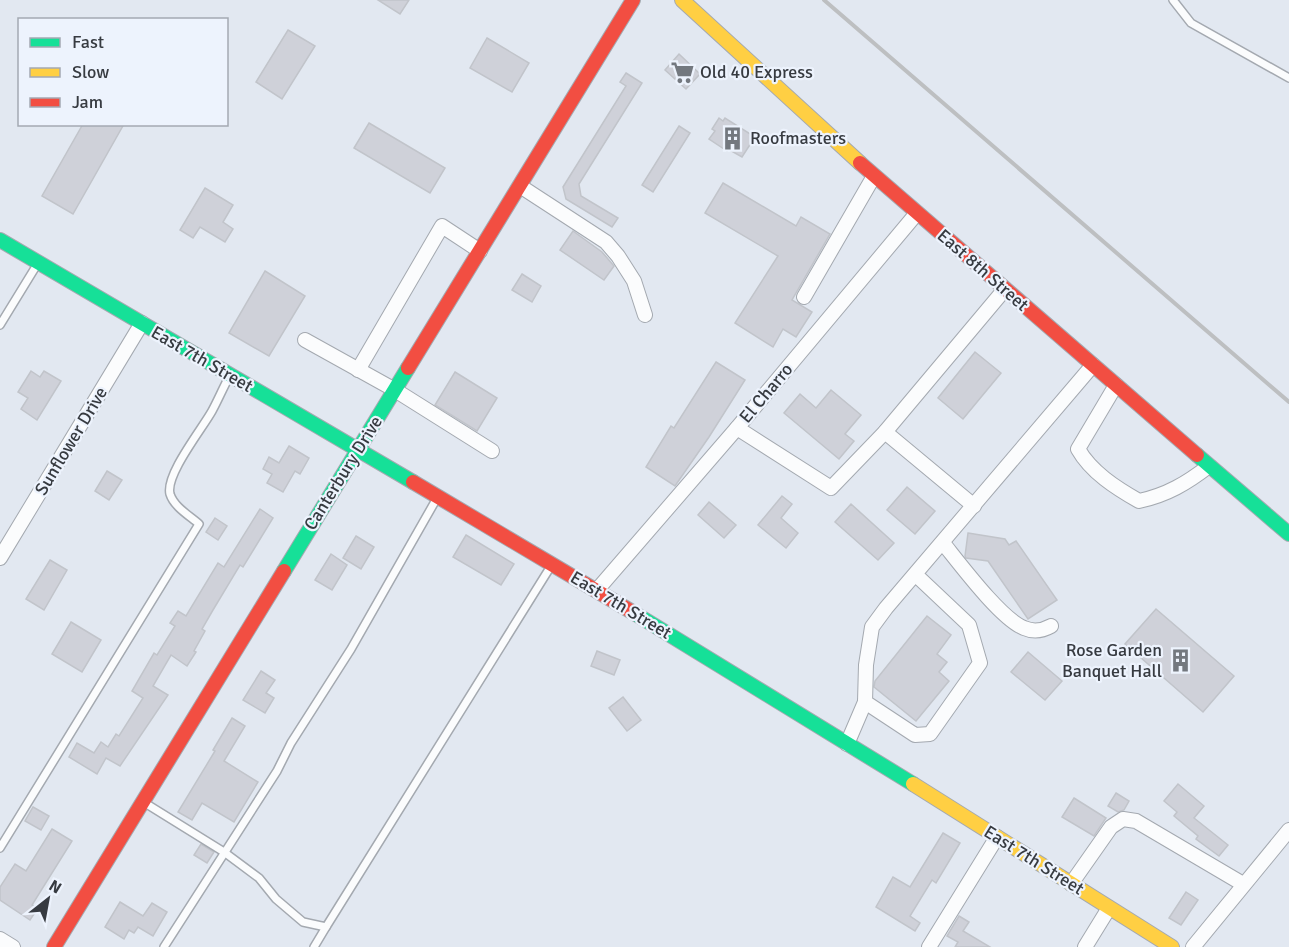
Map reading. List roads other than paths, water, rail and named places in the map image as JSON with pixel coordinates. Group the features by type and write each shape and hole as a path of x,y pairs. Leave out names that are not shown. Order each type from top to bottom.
{"street":[{"name":"Canterbury Drive","path":"54,947 633,0"},
{"name":"East 8th Street","path":"682,0 874,176 1289,534"},
{"path":"804,297 874,176"},
{"path":"520,186 606,242 634,281 645,315"},
{"name":"El Charro","path":"885,432 831,488 737,428 918,213"},
{"path":"358,370 442,226 480,251"},
{"name":"East 7th Street","path":"0,240 597,590 998,837 1109,908 1153,942 1172,947"},
{"path":"974,506 885,432 1005,289"},
{"name":"Sunflower Drive","path":"0,558 142,323"},
{"path":"305,340 394,390 492,451"},
{"path":"847,744 865,702 866,665 872,627 1093,365"},
{"path":"1116,385 1078,449 1082,458 1111,484 1138,501 1150,499 1189,482 1209,466"},
{"path":"597,590 737,428"},
{"path":"943,543 1008,619 1023,628 1032,630 1042,631 1051,626"},
{"path":"865,702 915,735 930,734 980,663 969,625 916,575"},
{"path":"1071,884 1111,827 1123,819 1136,821 1243,884"},
{"path":"1193,947 1289,830"},
{"path":"929,947 998,837"},
{"path":"1085,947 1109,908"},
{"path":"0,939 13,947"}],"lane":[{"path":"1173,0 1191,22 1289,78"},
{"path":"0,325 38,263"},
{"path":"0,848 199,525 176,504 170,496 169,487 173,474 213,409 230,374"},
{"path":"164,947 277,771 291,742 351,649 438,496"},
{"path":"314,947 553,564"},
{"path":"143,802 224,852 258,878 276,899 303,922 326,927"}],"railway":[{"path":"824,0 1289,402"}],"place":[{"name":"Old 40 Express","path":"682,72"},
{"name":"Roofmasters","path":"732,138"},
{"name":"Rose Garden Banquet Hall","path":"1180,660"}]}
